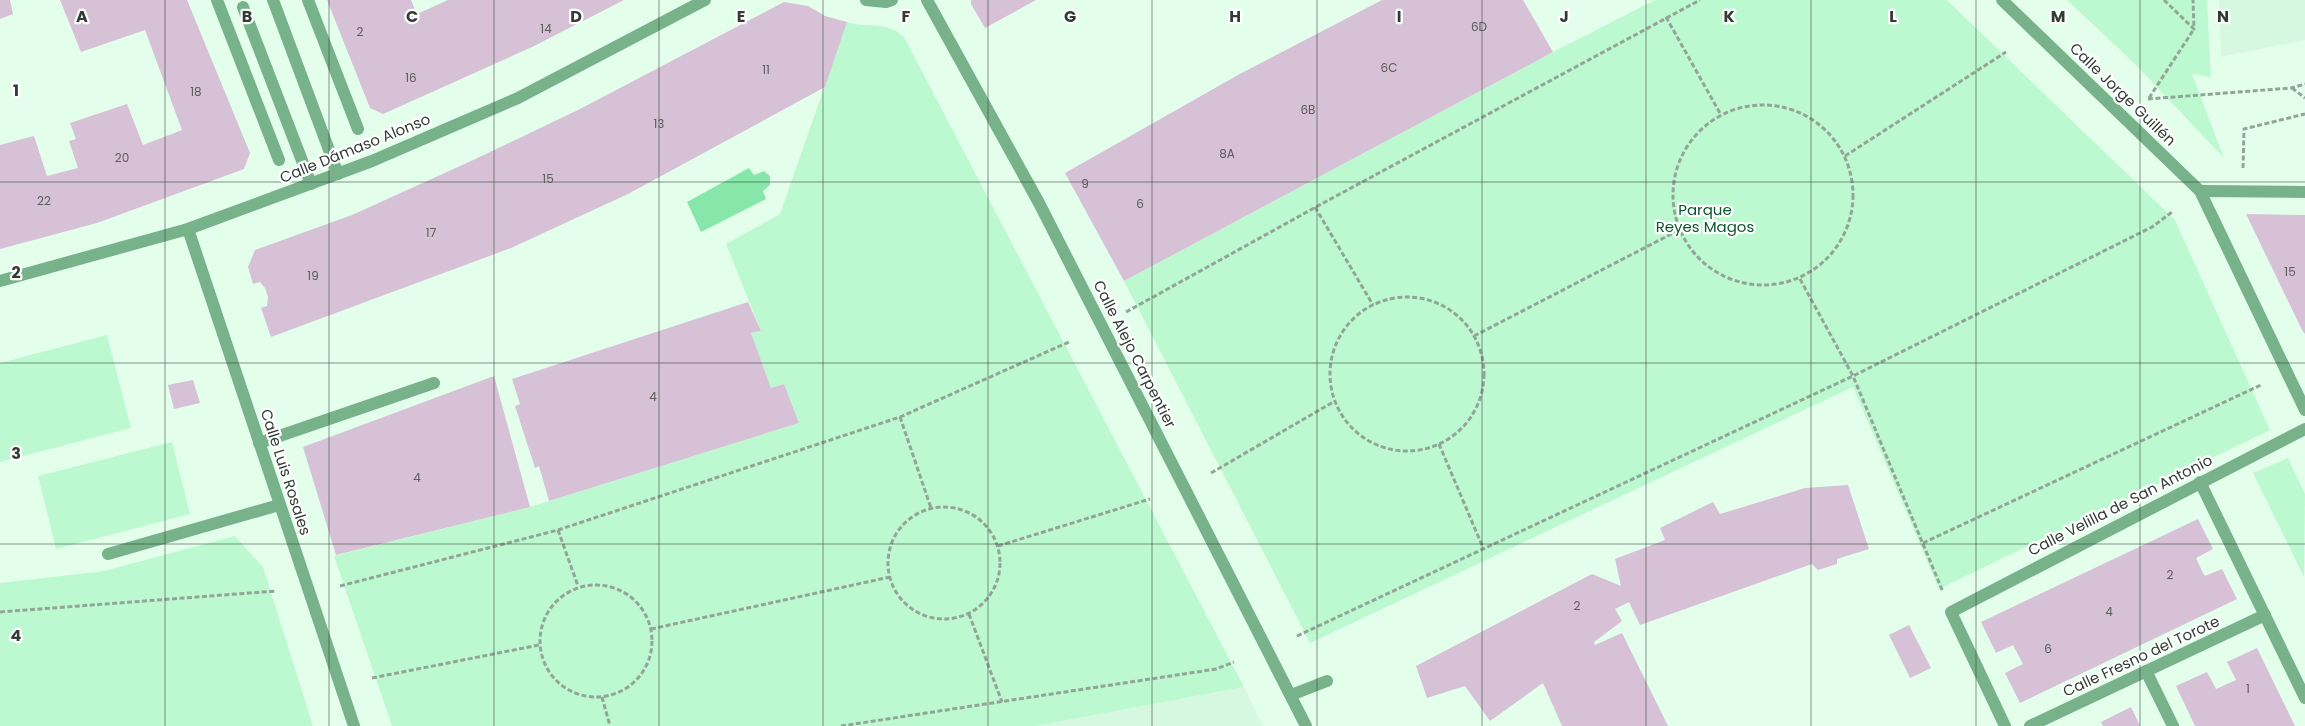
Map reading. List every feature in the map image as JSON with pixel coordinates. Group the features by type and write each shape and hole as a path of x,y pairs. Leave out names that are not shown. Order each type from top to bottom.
{"street":[{"path":"217,0 280,160"},
{"path":"272,0 338,174"},
{"path":"308,0 358,129"},
{"name":"Calle Dámaso Alonso","path":"0,281 188,229 338,174 518,98 705,0"},
{"path":"866,0 886,2 892,0"},
{"name":"Calle Alejo Carpentier","path":"927,0 1039,203 1306,726"},
{"name":"Calle Jorge Guillén","path":"2002,0 2200,191"},
{"path":"243,6 311,184"},
{"path":"2305,192 2200,191 2305,410"},
{"name":"Calle Luis Rosales","path":"188,229 354,726"},
{"path":"259,443 434,383"},
{"name":"Calle Velilla de San Antonio","path":"2005,726 1951,612 2305,429"},
{"path":"2200,482 2305,698"},
{"path":"108,554 280,505"},
{"name":"Calle Fresno del Torote","path":"2030,726 2265,615"},
{"path":"2146,671 2174,726"},
{"path":"1291,695 1327,682"}],"path":[{"path":"1126,312 1315,207 1700,0"},
{"path":"2164,0 2194,29"},
{"path":"2192,0 2194,29 2148,99 2292,88 2305,84"},
{"path":"1666,17 1722,115"},
{"path":"1845,156 2006,52"},
{"path":"2292,88 2305,98"},
{"path":"1772,104 1802,113 1828,131 1845,156 1854,184 1852,213 1842,240 1824,263 1800,279 1772,286 1743,284 1716,274 1694,255 1679,230 1672,200 1676,169 1690,141 1713,120 1722,115 1741,106 1772,104"},
{"path":"2243,168 2244,129 2305,114"},
{"path":"1315,207 1373,305"},
{"path":"1297,636 1853,376 2152,227 2172,212"},
{"path":"1474,336 1679,230"},
{"path":"1800,279 1853,376 1944,595"},
{"path":"1412,296 1436,302 1458,316 1474,336 1483,360 1483,385 1478,401 1475,410 1460,430 1439,444 1414,451 1389,450 1366,440 1347,423 1334,401 1330,376 1333,350 1345,328 1363,310 1373,305 1387,299 1412,296"},
{"path":"340,586 558,530 900,417 1069,342"},
{"path":"1923,543 2261,385"},
{"path":"1211,473 1334,401"},
{"path":"900,417 931,508"},
{"path":"1439,444 1484,550"},
{"path":"998,546 1150,499"},
{"path":"945,506 964,510 980,519 993,533 998,546 1001,570 995,588 984,603 969,614 951,620 933,619 916,612 902,601 892,585 888,567 890,548 897,531 910,517 931,508 945,506"},
{"path":"558,530 578,586"},
{"path":"651,629 890,577"},
{"path":"597,584 616,587 632,596 644,611 651,629 652,648 647,666 636,681 620,692 602,697 584,696 567,690 553,678 543,663 539,646 541,627 549,609 561,595 578,586 597,584"},
{"path":"0,612 276,591"},
{"path":"969,614 1002,702"},
{"path":"372,678 539,646"},
{"path":"841,726 1216,669 1234,662"},
{"path":"602,697 610,726"}],"shaded area":[{"path":"2219,0 2305,0 2305,40 2221,57"},
{"path":"749,168 754,175 764,171 770,176 770,185 763,191 766,199 701,232 687,202"},
{"path":"1244,687 1263,726 1035,726"}],"green space":[{"name":"Parque Reyes Magos","path":"1655,0 1947,0 2175,220 2270,430 1939,589 1853,387 1310,643 1124,281 1553,52"},
{"path":"2067,0 2207,0 2211,77 2192,74 2224,158 2134,63"},
{"path":"847,22 891,28 904,37 1244,687 1035,726 392,726 334,556 530,507 799,423 784,384 771,388 751,333 761,331 726,244 780,214"},
{"path":"107,335 131,428 0,462 0,363"},
{"path":"172,442 190,514 56,549 38,476"},
{"path":"2288,458 2305,494 2304,577 2253,473"},
{"path":"235,536 263,567 313,726 0,726 0,583 104,571"}],"building":[{"path":"0,0 10,0 13,14 0,19"},
{"path":"60,0 187,0 250,153 244,169 97,223 0,249 0,145 34,136 47,176 78,168 69,141 76,139 70,123 127,104 143,145 182,130 145,30 81,52"},
{"path":"327,0 411,0 417,14 448,0 624,0 532,47 383,114 370,108"},
{"path":"971,0 1036,0 985,28 971,4"},
{"path":"1382,0 1523,0 1553,52 1124,281 1065,173 1238,75"},
{"path":"784,2 808,6 825,16 847,22 825,87 628,194 511,248 271,337 261,308 267,306 268,297 265,288 260,282 253,284 248,267 255,250 352,215 469,162 580,109"},
{"path":"2246,214 2305,215 2305,334 2302,330"},
{"path":"748,302 761,331 751,333 771,388 784,384 799,423 549,501 539,466 535,468 515,406 520,404 512,379"},
{"path":"494,376 530,507 336,555 303,447"},
{"path":"193,380 200,403 174,409 168,385"},
{"path":"1848,485 1869,549 1837,559 1837,564 1818,570 1812,564 1640,625 1629,602 1615,609 1622,621 1594,642 1595,645 1622,633 1668,726 1562,726 1543,683 1490,721 1465,686 1427,698 1416,666 1592,574 1621,586 1615,559 1665,540 1660,528 1713,502 1720,514 1805,488"},
{"path":"2198,519 2213,549 2196,558 2202,571 2205,576 2222,569 2237,599 2020,703 2005,673 2023,664 2013,645 1996,653 1981,622"},
{"path":"1909,625 1931,668 1910,678 1889,635"},
{"path":"2257,648 2295,726 2195,726 2176,686 2207,672 2216,689 2236,680 2227,662"},
{"path":"2131,707 2140,726 2103,726 2101,722"}]}
